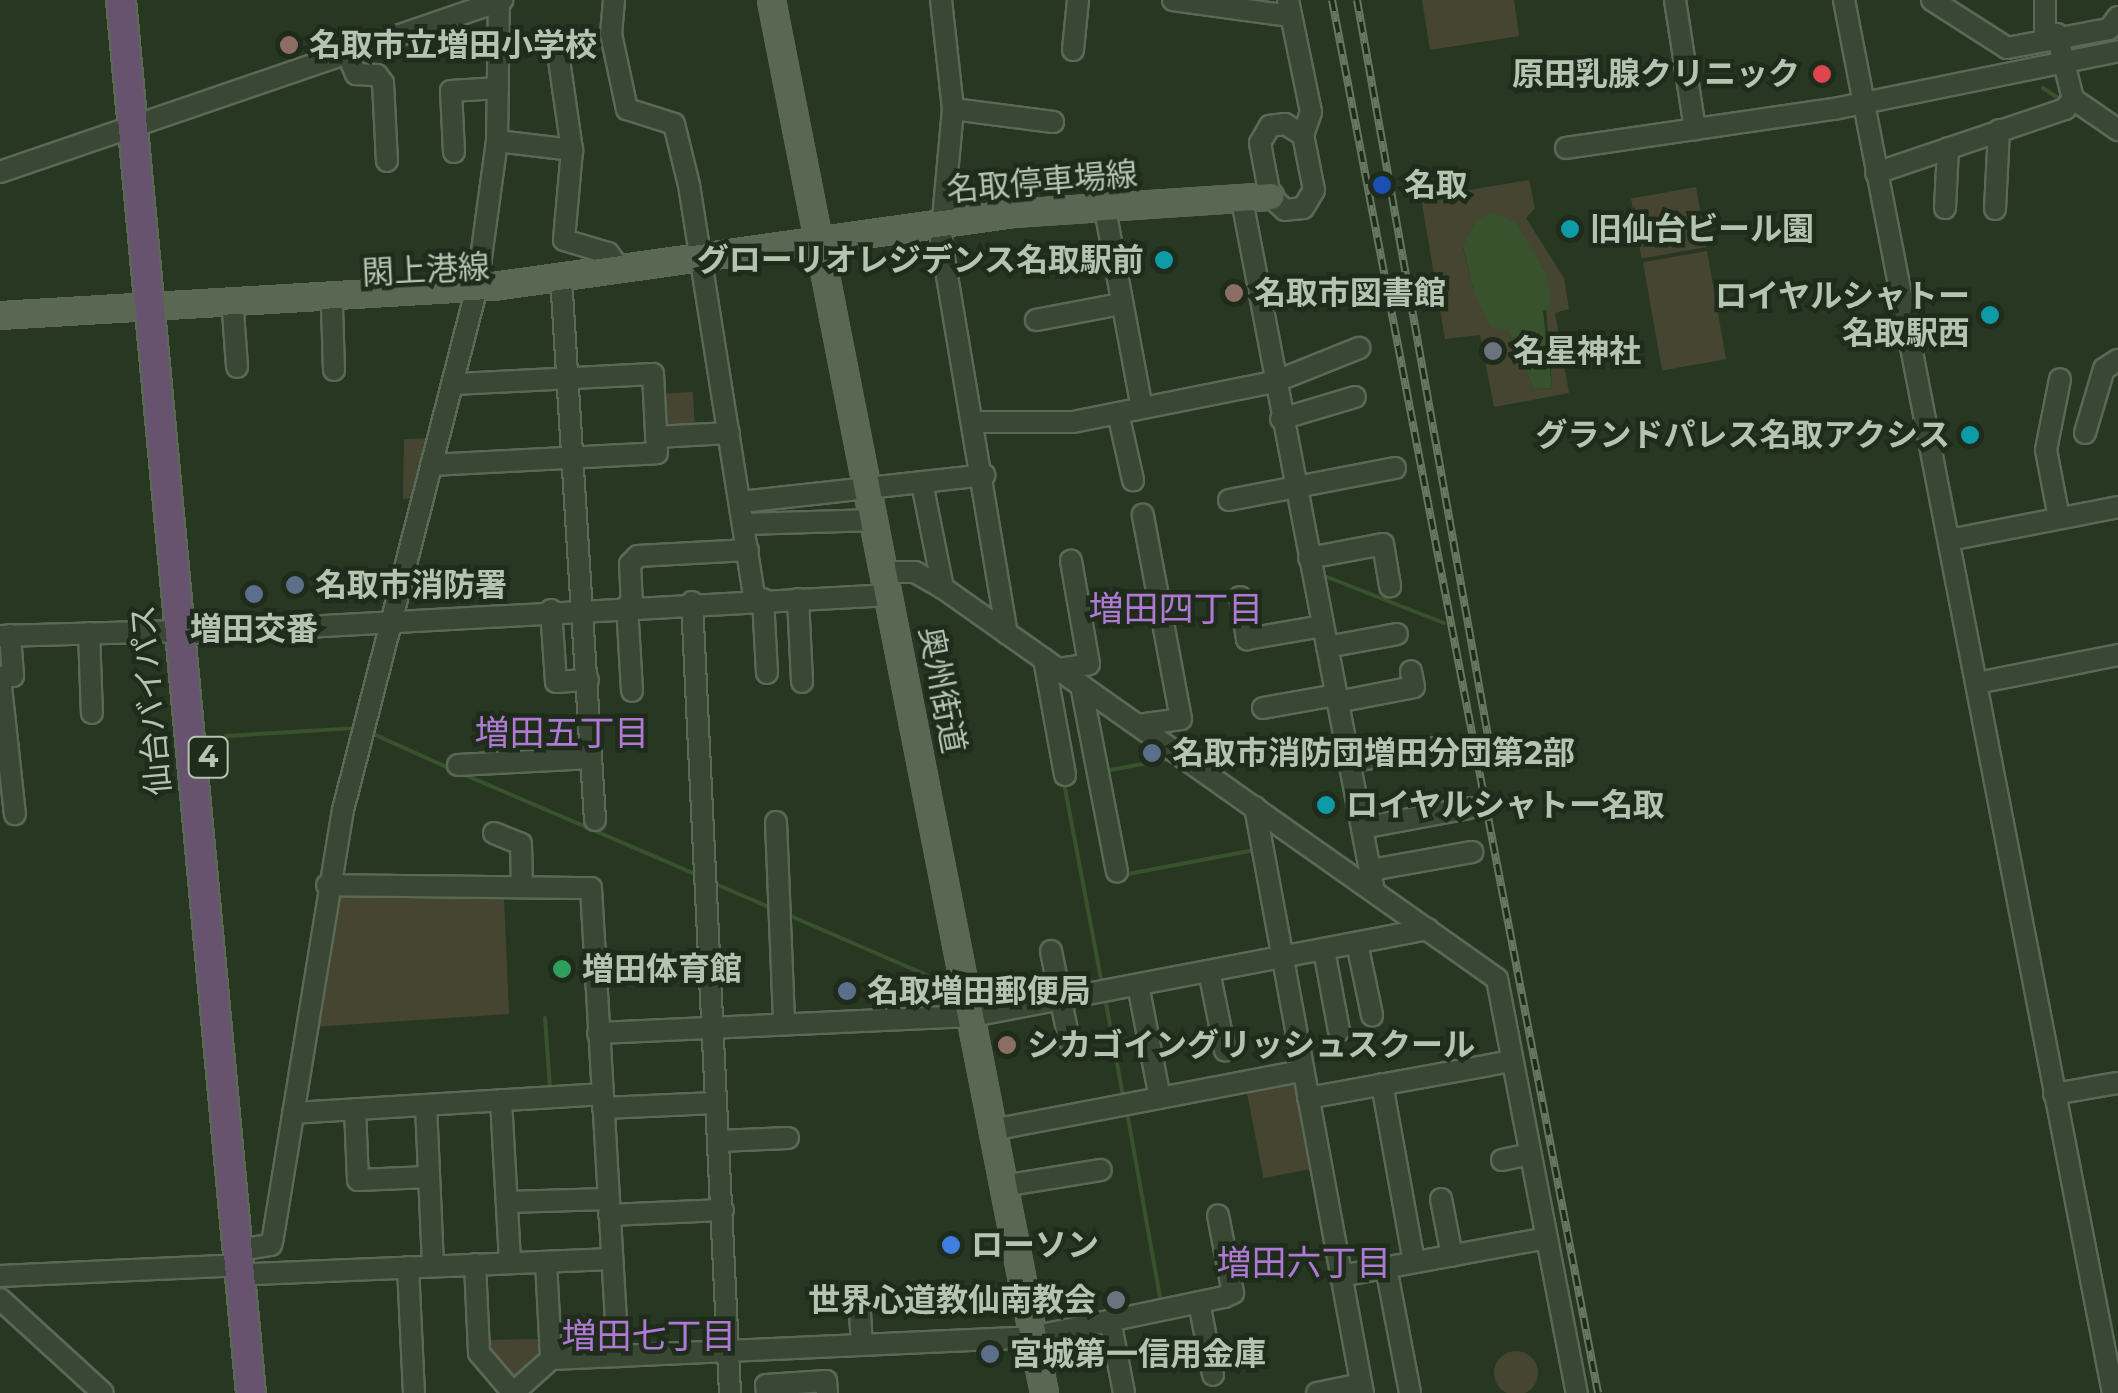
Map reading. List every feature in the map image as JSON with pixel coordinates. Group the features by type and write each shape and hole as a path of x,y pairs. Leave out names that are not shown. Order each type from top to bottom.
{"highway":[{"name":"仙台バイパス","path":"121,0 142,124 163,307 188,632 248,1262 266,1393"},
{"name":"仙台バイパス","path":"138,0 142,124"},
{"name":"仙台バイパス","path":"248,1262 251,1393"}],"main road":[{"name":"奥州街道","path":"771,0 876,520 1044,1393"},
{"name":"名取停車場線","path":"820,242 942,222 1270,196"},
{"name":"閖上港線","path":"0,314 562,293 702,262 820,242"},
{"name":"閖上港線","path":"163,307 234,312 332,308 475,294 620,269 702,262"}],"street":[{"path":"614,0 611,34 626,109 674,124 702,262 767,673"},
{"path":"941,0 953,109 942,222 978,422 1007,632"},
{"path":"1073,50 1078,0"},
{"path":"1173,0 1289,8 1311,112 1303,135 1311,201 1286,210 1270,196 1262,133 1285,124 1303,135"},
{"path":"1675,0 1695,129"},
{"path":"1844,0 2113,1393"},
{"path":"1932,0 2007,48 2051,35 2109,28 2118,16"},
{"path":"2045,0 2069,103"},
{"path":"0,172 500,1 497,141 475,294 327,885 271,1245 248,1262"},
{"path":"558,46 572,150 564,240 608,253 620,269"},
{"path":"1566,148 1864,104 2118,51"},
{"path":"348,53 356,74 377,75 383,84 387,162"},
{"path":"454,152 451,90 498,88"},
{"path":"1876,172 2069,103 2118,130"},
{"path":"953,109 1053,122"},
{"path":"1995,209 1999,130"},
{"path":"497,141 572,150"},
{"path":"1945,208 1948,148"},
{"path":"1242,200 1372,881"},
{"path":"1105,209 1142,408"},
{"path":"562,293 595,820"},
{"path":"1036,320 1121,304"},
{"path":"332,308 334,370"},
{"path":"234,312 237,367"},
{"path":"978,422 1059,424 1118,413 1274,382 1359,348"},
{"path":"2085,432 2104,369 2118,360"},
{"path":"431,465 657,453 653,374 453,384"},
{"path":"2059,518 2046,450 2060,380"},
{"path":"1281,419 1356,397"},
{"path":"1118,413 1133,480"},
{"path":"656,437 729,433"},
{"path":"1229,500 1395,468"},
{"path":"742,502 870,492 986,476"},
{"path":"922,484 943,588"},
{"path":"1949,540 2118,507"},
{"path":"1138,725 1180,719 1143,515"},
{"path":"745,524 876,520"},
{"path":"1309,558 1383,544 1390,586"},
{"path":"632,692 630,564 638,556 748,550"},
{"path":"1052,664 1089,664 1071,561"},
{"path":"15,814 0,678 12,676 5,636 188,632 798,599 888,584 914,572 1007,632 1255,808 1372,881 1428,929 1497,978 1578,1393"},
{"path":"1240,597 1247,638 1322,626"},
{"path":"798,599 802,682"},
{"path":"692,602 730,1393"},
{"path":"551,610 556,682 588,680"},
{"path":"89,633 92,713"},
{"path":"1326,648 1397,634"},
{"path":"1977,683 2118,655"},
{"path":"1052,664 1065,775"},
{"path":"1263,708 1414,687 1411,671"},
{"path":"1082,685 1116,872"},
{"path":"1349,762 1430,748"},
{"path":"458,765 591,758"},
{"path":"1255,808 1362,1388 1318,1393"},
{"path":"1362,828 1469,808"},
{"path":"776,822 784,1024"},
{"path":"494,833 521,844 522,887"},
{"path":"1372,881 1472,852"},
{"path":"327,885 591,888 618,1356"},
{"path":"598,1033 972,1016 1428,929"},
{"path":"1358,943 1372,1015"},
{"path":"1324,950 1338,1031"},
{"path":"1051,951 1069,1040"},
{"path":"1209,972 1225,1050"},
{"path":"1138,985 1160,1098"},
{"path":"1308,1098 1512,1060"},
{"path":"992,1130 1302,1071"},
{"path":"2054,1094 2118,1083"},
{"path":"1382,1084 1414,1262"},
{"path":"293,1113 501,1100 716,1103"},
{"path":"501,1100 510,1263"},
{"path":"426,1105 433,1266"},
{"path":"355,1109 358,1180 429,1177"},
{"path":"719,1141 788,1138"},
{"path":"1502,1160 1530,1154"},
{"path":"1003,1186 1100,1170"},
{"path":"1442,1200 1452,1256"},
{"path":"507,1202 723,1210"},
{"path":"475,1264 479,1353 513,1392 551,1359 1032,1336 1199,1302 1233,1292 1218,1215"},
{"path":"1340,1276 1548,1238"},
{"path":"0,1276 248,1262 433,1266 612,1259"},
{"path":"546,1262 551,1359"},
{"path":"408,1266 414,1393"},
{"path":"1386,1268 1410,1393"},
{"path":"859,1298 862,1344"},
{"path":"0,1299 103,1393"},
{"path":"1199,1302 1213,1375"},
{"path":"1110,1320 1124,1393"},
{"path":"767,1393 766,1385 826,1382 827,1393"}],"shaded area":[{"path":"1422,0 1514,0 1519,36 1430,50"},
{"path":"1529,180 1535,208 1526,218 1564,278 1569,309 1555,313 1569,393 1494,407 1480,335 1445,339 1421,198","holes":["1476,220 1543,267 1552,388 1534,389 1508,331 1474,293 1463,247"]},
{"path":"1696,187 1707,247 1642,259 1631,198"},
{"path":"1493,212 1516,223 1547,275 1551,308 1543,311 1552,388 1534,389 1508,331 1491,327 1474,293 1463,246 1476,220"},
{"path":"1707,251 1726,359 1662,371 1643,262"},
{"path":"693,392 695,432 666,433 664,394"},
{"path":"432,438 417,498 403,499 404,439"},
{"path":"331,889 504,897 509,1014 313,1027"},
{"path":"1297,1078 1315,1168 1264,1178 1246,1088"},
{"path":"543,1339 545,1357 513,1385 485,1351 484,1340"},
{"path":"1516,1351 1532,1357 1538,1373 1532,1389 1516,1395 1500,1389 1494,1373 1500,1357"}],"waterway":[{"path":"2043,88 2064,102"},
{"path":"1322,575 1444,623"},
{"path":"226,736 355,728"},
{"path":"371,733 449,768"},
{"path":"1105,771 1169,759"},
{"path":"463,774 697,875"},
{"path":"1064,783 1102,985"},
{"path":"1128,874 1255,850"},
{"path":"711,882 771,908"},
{"path":"786,914 956,988"},
{"path":"1105,998 1123,1096"},
{"path":"545,1018 550,1087"},
{"path":"1127,1112 1161,1302"},
{"path":"836,1374 837,1393"}],"railway":[{"path":"1332,0 1598,1393"},
{"path":"1357,0 1491,753"}],"place":[{"name":"名取市立増田小学校","path":"289,45"},
{"name":"原田乳腺クリニック","path":"1822,74"},
{"name":"名取","path":"1382,185"},
{"name":"旧仙台ビール園","path":"1570,229"},
{"name":"グローリオレジデンス名取駅前","path":"1164,260"},
{"name":"名取市図書館","path":"1234,293"},
{"name":"ロイヤルシャトー 名取駅西","path":"1990,315"},
{"name":"名星神社","path":"1493,351"},
{"name":"グランドパレス名取アクシス","path":"1970,435"},
{"name":"名取市消防署","path":"295,585"},
{"name":"増田交番","path":"254,594"},
{"name":"名取市消防団増田分団第2部","path":"1152,753"},
{"name":"ロイヤルシャトー名取","path":"1326,805"},
{"name":"増田体育館","path":"562,969"},
{"name":"名取増田郵便局","path":"847,991"},
{"name":"シカゴイングリッシュスクール","path":"1007,1045"},
{"name":"ローソン","path":"951,1245"},
{"name":"世界心道教仙南教会","path":"1116,1300"},
{"name":"宮城第一信用金庫","path":"990,1354"}],"district":[{"name":"増田四丁目","path":"1176,609"},
{"name":"増田五丁目","path":"562,733"},
{"name":"増田六丁目","path":"1304,1263"},
{"name":"増田七丁目","path":"649,1336"}]}
